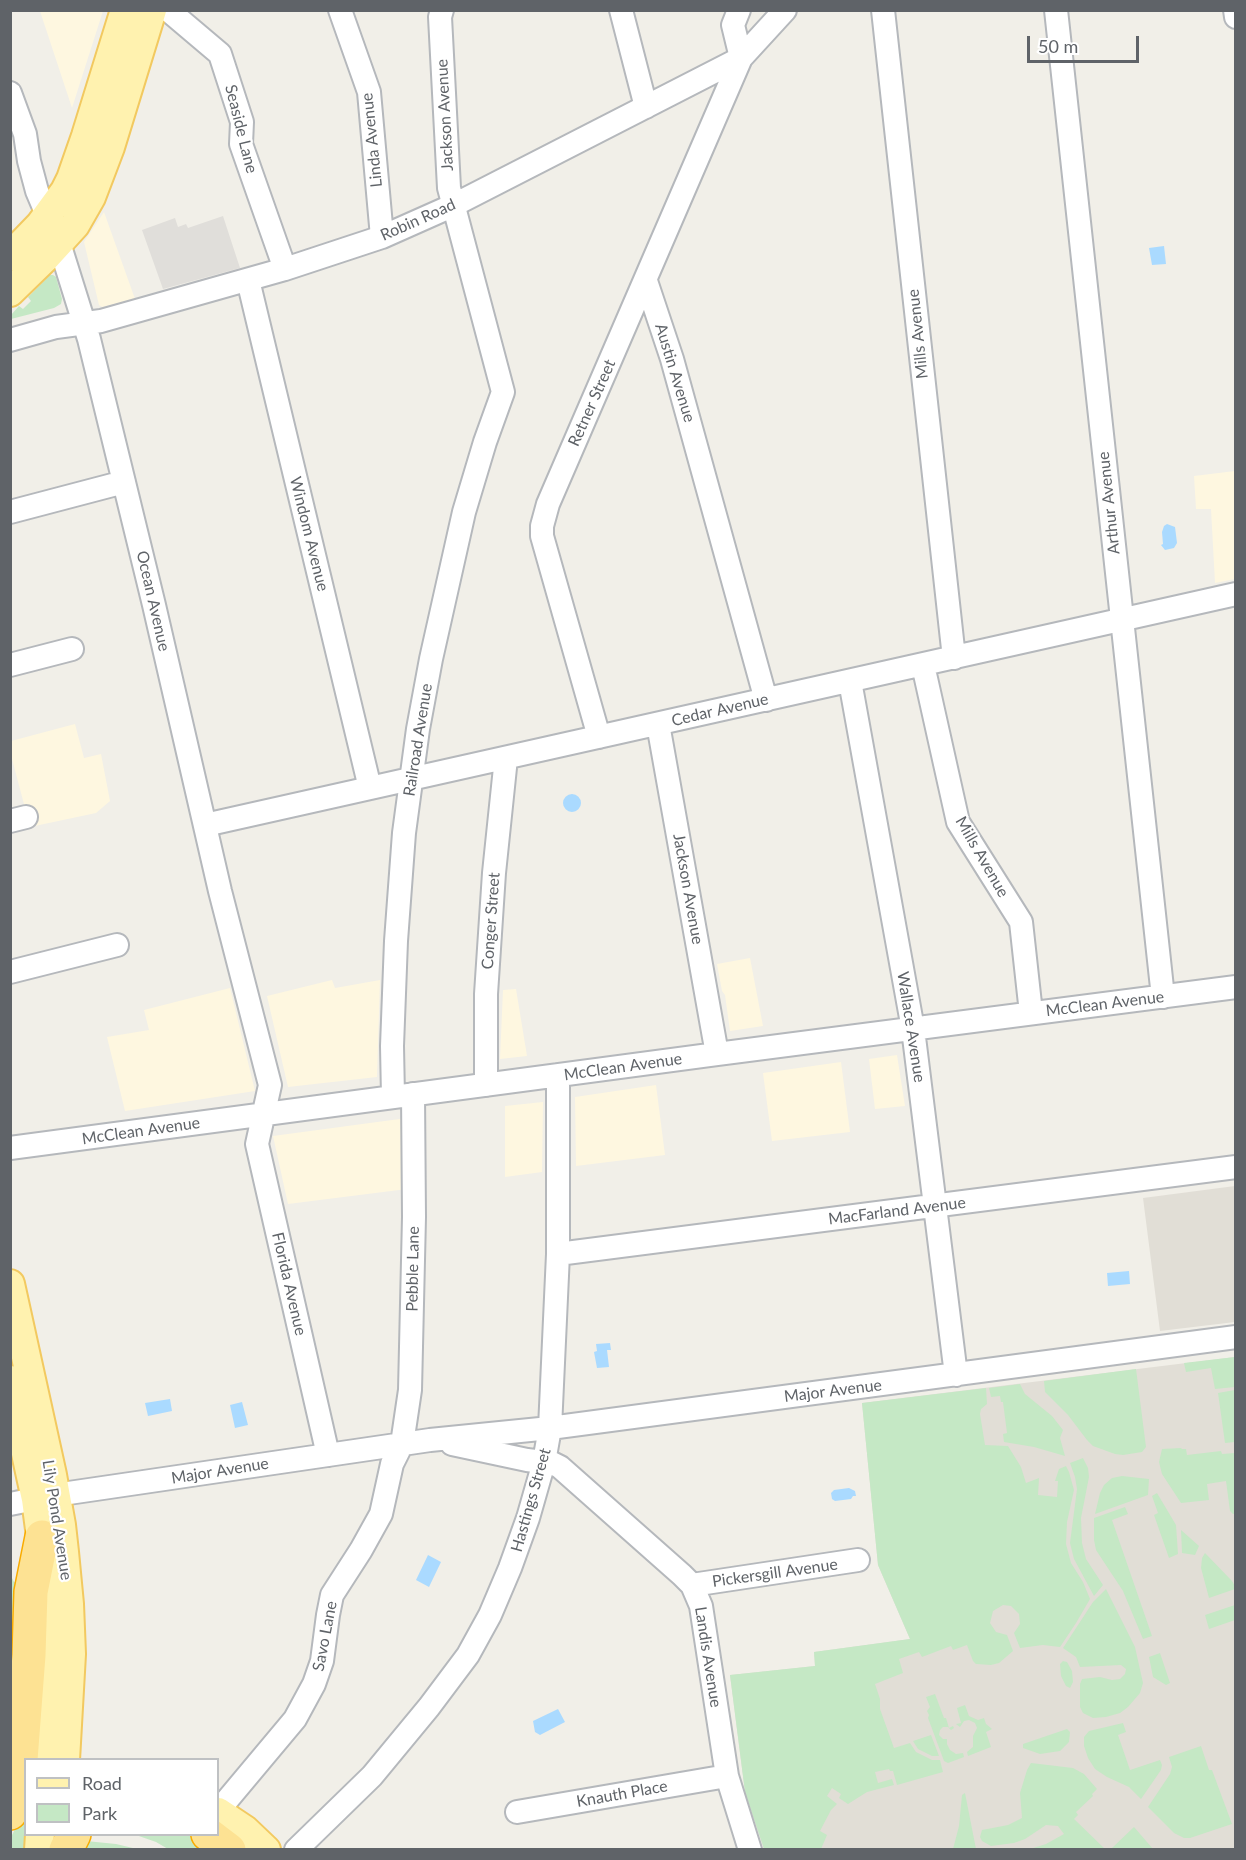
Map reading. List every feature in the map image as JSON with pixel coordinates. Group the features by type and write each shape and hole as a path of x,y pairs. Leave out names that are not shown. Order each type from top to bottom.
{"highway":[{"path":"10,1813 19,1786 31,1592 42,1538"},
{"path":"66,1850 73,1836"},
{"path":"211,1836 229,1850"}],"main road":[{"path":"10,256 65,191 76,166 125,10"},
{"path":"10,292 75,225 98,180 152,10"},
{"name":"Lily Pond Avenue","path":"10,1284 34,1500 65,1560 71,1629 65,1758"},
{"name":"Lily Pond Avenue","path":"10,1380 42,1538 48,1600 50,1651 45,1758"},
{"path":"219,1812 266,1850"}],"street":[{"name":"Seaside Lane","path":"168,10 220,54 242,122 241,144 285,269"},
{"name":"Linda Avenue","path":"340,10 369,92 382,237"},
{"name":"Jackson Avenue","path":"441,10 449,188 503,392"},
{"path":"621,10 646,107"},
{"path":"646,280 741,58 733,25 739,10"},
{"name":"Robin Road","path":"10,340 56,327 101,321 285,269 382,237 454,205 741,58 785,10"},
{"name":"Mills Avenue","path":"883,10 954,658"},
{"name":"Arthur Avenue","path":"1056,10 1163,996"},
{"path":"1235,10 1236,17"},
{"name":"Ocean Avenue","path":"10,93 25,134 37,190 59,243 89,339 246,994 270,1085 264,1114"},
{"name":"Windom Avenue","path":"248,279 370,788"},
{"name":"Retner Street","path":"599,737 542,536 542,525 548,504 646,280"},
{"name":"Austin Avenue","path":"646,280 672,359 766,700"},
{"name":"Railroad Avenue","path":"403,1096 394,985 404,833 418,729 464,512 503,392"},
{"path":"10,512 124,482"},
{"name":"Cedar Avenue","path":"205,825 1236,594"},
{"path":"10,665 72,649"},
{"name":"Mills Avenue","path":"923,665 958,822 1021,922 1031,1013"},
{"name":"Wallace Avenue","path":"850,681 913,1029 956,1375"},
{"name":"Jackson Avenue","path":"658,724 717,1054"},
{"name":"Conger Street","path":"486,1085 486,994 495,862 506,758"},
{"path":"10,972 117,945"},
{"name":"McClean Avenue","path":"10,1148 1236,987"},
{"name":"Hastings Street","path":"296,1850 372,1776 468,1655 490,1615 528,1518 544,1462 550,1428 558,1254 558,1076"},
{"name":"Pebble Lane","path":"402,1444 410,1390 414,1217 403,1096"},
{"name":"Florida Avenue","path":"264,1114 257,1144 328,1455"},
{"name":"MacFarland Avenue","path":"558,1254 1236,1167"},
{"name":"Major Avenue","path":"34,1500 430,1440 550,1428 1236,1337"},
{"name":"Major Avenue","path":"430,1440 544,1462"},
{"name":"Savo Lane","path":"219,1810 295,1719 314,1684 322,1661 332,1594 381,1514 392,1464 402,1444"},
{"name":"Landis Avenue","path":"544,1462 560,1467 569,1474 692,1585 701,1606 727,1776 750,1850"},
{"name":"Pickersgill Avenue","path":"692,1585 858,1560"},
{"name":"Knauth Place","path":"517,1812 727,1776"}],"shaded area":[{"path":"40,11 103,11 72,108"},
{"path":"104,212 135,299 102,307 99,305 84,242"},
{"path":"223,216 240,268 163,289 142,230 175,218 178,227 186,224 188,228"},
{"path":"1235,471 1235,579 1215,583 1211,509 1196,509 1194,476"},
{"path":"75,724 84,758 101,754 110,801 96,813 30,827 11,755 11,741"},
{"path":"750,958 763,1026 730,1031 725,995 722,991 717,964"},
{"path":"332,980 335,988 380,980 377,1077 288,1087 267,996"},
{"path":"230,988 255,1091 125,1111 107,1037 149,1030 144,1010"},
{"path":"516,989 527,1056 500,1059 503,990"},
{"path":"897,1055 905,1106 875,1109 869,1059"},
{"path":"841,1062 850,1132 772,1141 763,1073"},
{"path":"656,1085 665,1155 576,1166 575,1097"},
{"path":"543,1102 542,1172 505,1177 505,1106"},
{"path":"407,1118 407,1189 288,1204 273,1136"},
{"path":"1235,1186 1235,1322 1160,1331 1143,1198"},
{"path":"1235,1357 1235,1849 764,1849 745,1792 730,1675 815,1666 814,1652 910,1639 878,1565 862,1403"}],"green space":[{"path":"50,275 56,277 62,299 61,304 54,308 11,319 11,315 19,306 23,309 31,301 28,297"},
{"path":"1235,1357 1235,1387 1215,1389 1211,1368 1186,1372 1184,1363"},
{"path":"1136,1369 1146,1447 1142,1452 1123,1455 1093,1446 1068,1415 1045,1392 1044,1381"},
{"path":"1020,1384 1025,1394 1052,1416 1063,1430 1060,1438 1065,1456 1034,1447 1004,1442 1003,1434 1007,1433 1003,1402 1000,1396 991,1397 989,1388"},
{"path":"986,1388 987,1404 981,1409 980,1414 985,1445 1008,1446 1021,1467 1026,1483 1039,1478 1038,1495 1057,1497 1058,1481 1055,1481 1059,1469 1066,1466 1069,1472 1074,1490 1067,1522 1066,1544 1071,1563 1090,1599 1060,1647 1043,1645 1020,1648 1014,1633 1020,1624 1019,1614 1011,1606 1003,1605 993,1611 990,1623 996,1632 1007,1635 1013,1651 999,1663 976,1664 967,1645 953,1650 951,1646 922,1657 919,1652 899,1659 903,1673 875,1684 880,1699 880,1709 894,1748 910,1743 916,1752 932,1760 940,1760 943,1772 897,1785 893,1771 889,1769 875,1772 878,1783 892,1779 894,1785 867,1792 848,1804 839,1798 841,1794 832,1788 827,1796 837,1804 831,1810 820,1831 827,1835 821,1849 764,1849 745,1792 730,1675 815,1666 814,1652 910,1639 878,1565 862,1403"},
{"path":"1235,1390 1235,1442 1225,1443 1218,1393"},
{"path":"1162,1449 1186,1449 1187,1455 1221,1451 1222,1454 1235,1453 1235,1514 1230,1511 1226,1481 1207,1484 1209,1500 1181,1503 1162,1474 1159,1462"},
{"path":"1083,1458 1089,1477 1081,1518 1082,1543 1086,1559 1103,1585 1094,1596 1074,1559 1070,1543 1077,1489 1070,1463"},
{"path":"1122,1476 1149,1479 1148,1495 1095,1514 1104,1485 1112,1478"},
{"path":"1157,1493 1176,1525 1178,1554 1169,1558 1154,1515 1158,1513 1152,1496"},
{"path":"1125,1507 1128,1514 1112,1520 1152,1636 1143,1639 1123,1591 1096,1550 1094,1540 1094,1518"},
{"path":"1181,1530 1199,1546 1195,1555 1182,1553"},
{"path":"1205,1553 1232,1581 1235,1589 1209,1598 1201,1568"},
{"path":"11,1576 14,1582 23,1583 11,1733"},
{"path":"1106,1589 1135,1647 1143,1683 1140,1693 1120,1713 1093,1718 1083,1713 1080,1707 1082,1679 1100,1677 1120,1679 1126,1669 1121,1665 1080,1667 1076,1657 1063,1648 1093,1602"},
{"path":"1235,1605 1235,1620 1209,1629 1205,1615"},
{"path":"1160,1653 1170,1683 1166,1685 1153,1677 1149,1657"},
{"path":"1063,1661 1067,1662 1072,1671 1073,1682 1070,1688 1066,1686 1061,1676 1060,1664"},
{"path":"935,1694 949,1728 943,1727 939,1735 947,1739 950,1750 956,1754 963,1753 964,1757 948,1763 944,1761 928,1718 927,1711 930,1707 926,1697"},
{"path":"965,1705 969,1716 978,1720 984,1718 986,1724 992,1729 986,1732 991,1747 968,1756 967,1752 973,1747 973,1736 977,1728 975,1723 969,1720 964,1721 960,1727 956,1724 961,1723 957,1708"},
{"path":"1123,1723 1126,1732 1118,1735 1130,1770 1160,1760 1162,1765 1141,1799 1129,1787 1095,1769 1084,1746 1084,1737 1089,1731"},
{"path":"1067,1729 1070,1732 1069,1742 1060,1751 1040,1754 1023,1748 1023,1744"},
{"path":"931,1735 939,1756 932,1756 918,1749 913,1741"},
{"path":"1201,1746 1232,1824 1184,1838 1174,1833 1148,1807 1170,1774 1172,1767 1169,1757"},
{"path":"1031,1763 1073,1768 1084,1774 1097,1789 1076,1812 1078,1815 1074,1819 1105,1849 1030,1849 1046,1844 1064,1834 1058,1826 1046,1825 1025,1839 1014,1843 991,1846 982,1841 980,1837 982,1830 1008,1825 1022,1818 1020,1793"},
{"path":"965,1793 976,1849 953,1849 959,1826 962,1795"},
{"path":"24,1812 26,1849 11,1850 11,1837"},
{"path":"1134,1827 1153,1849 1112,1848"},
{"path":"139,1836 191,1836 213,1849 168,1849"},
{"path":"86,1841 116,1844 137,1849 84,1850"}],"water":[{"path":"1164,246 1166,264 1152,265 1149,248"},
{"path":"1167,524 1175,527 1177,543 1174,548 1165,550 1161,545 1163,544 1162,532"},
{"path":"568,794 576,794 581,799 579,810 568,812 563,807 563,799"},
{"path":"1129,1271 1130,1284 1108,1286 1107,1273"},
{"path":"610,1343 611,1350 607,1350 609,1367 597,1368 594,1352 597,1351 596,1344"},
{"path":"170,1399 172,1411 148,1416 145,1403"},
{"path":"242,1402 248,1425 235,1428 230,1405"},
{"path":"849,1488 855,1491 856,1496 835,1501 832,1499 831,1493 834,1490"},
{"path":"428,1555 441,1562 429,1587 416,1580"},
{"path":"558,1709 565,1722 540,1735 535,1732 533,1721"}]}
